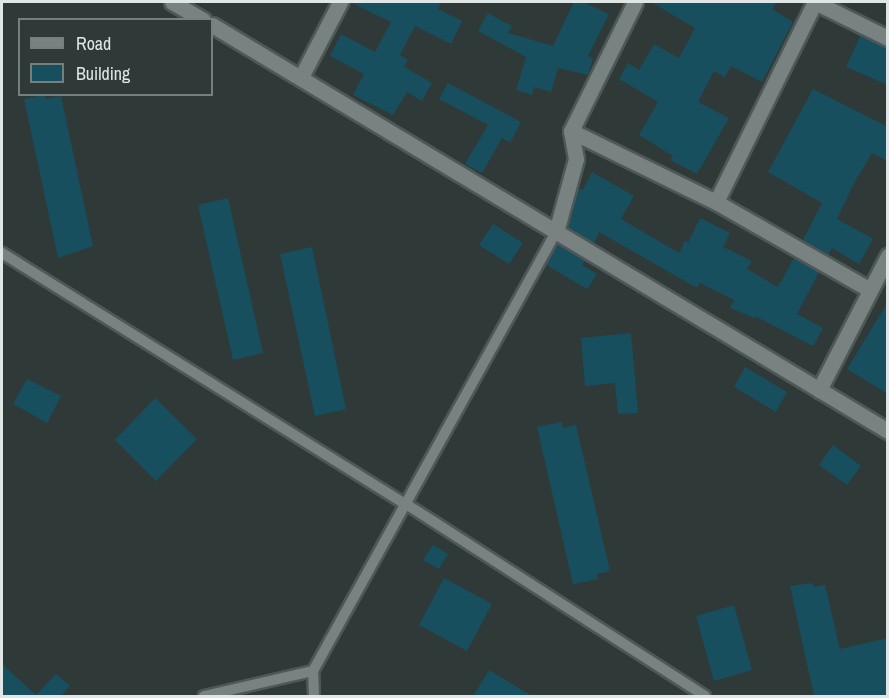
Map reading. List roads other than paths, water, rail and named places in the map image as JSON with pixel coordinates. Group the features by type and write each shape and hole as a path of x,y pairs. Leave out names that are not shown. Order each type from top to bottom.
{"street":[{"path":"172,2 200,18"},
{"path":"301,78 340,2"},
{"path":"556,232 576,159 571,131 635,2"},
{"path":"716,202 815,2 888,38"},
{"path":"213,26 888,431"},
{"path":"571,131 716,202 870,290"},
{"path":"819,390 888,256"}],"lane":[{"path":"314,696 313,671 556,232"},
{"path":"2,253 406,504 705,696"},
{"path":"204,696 313,671"}]}
